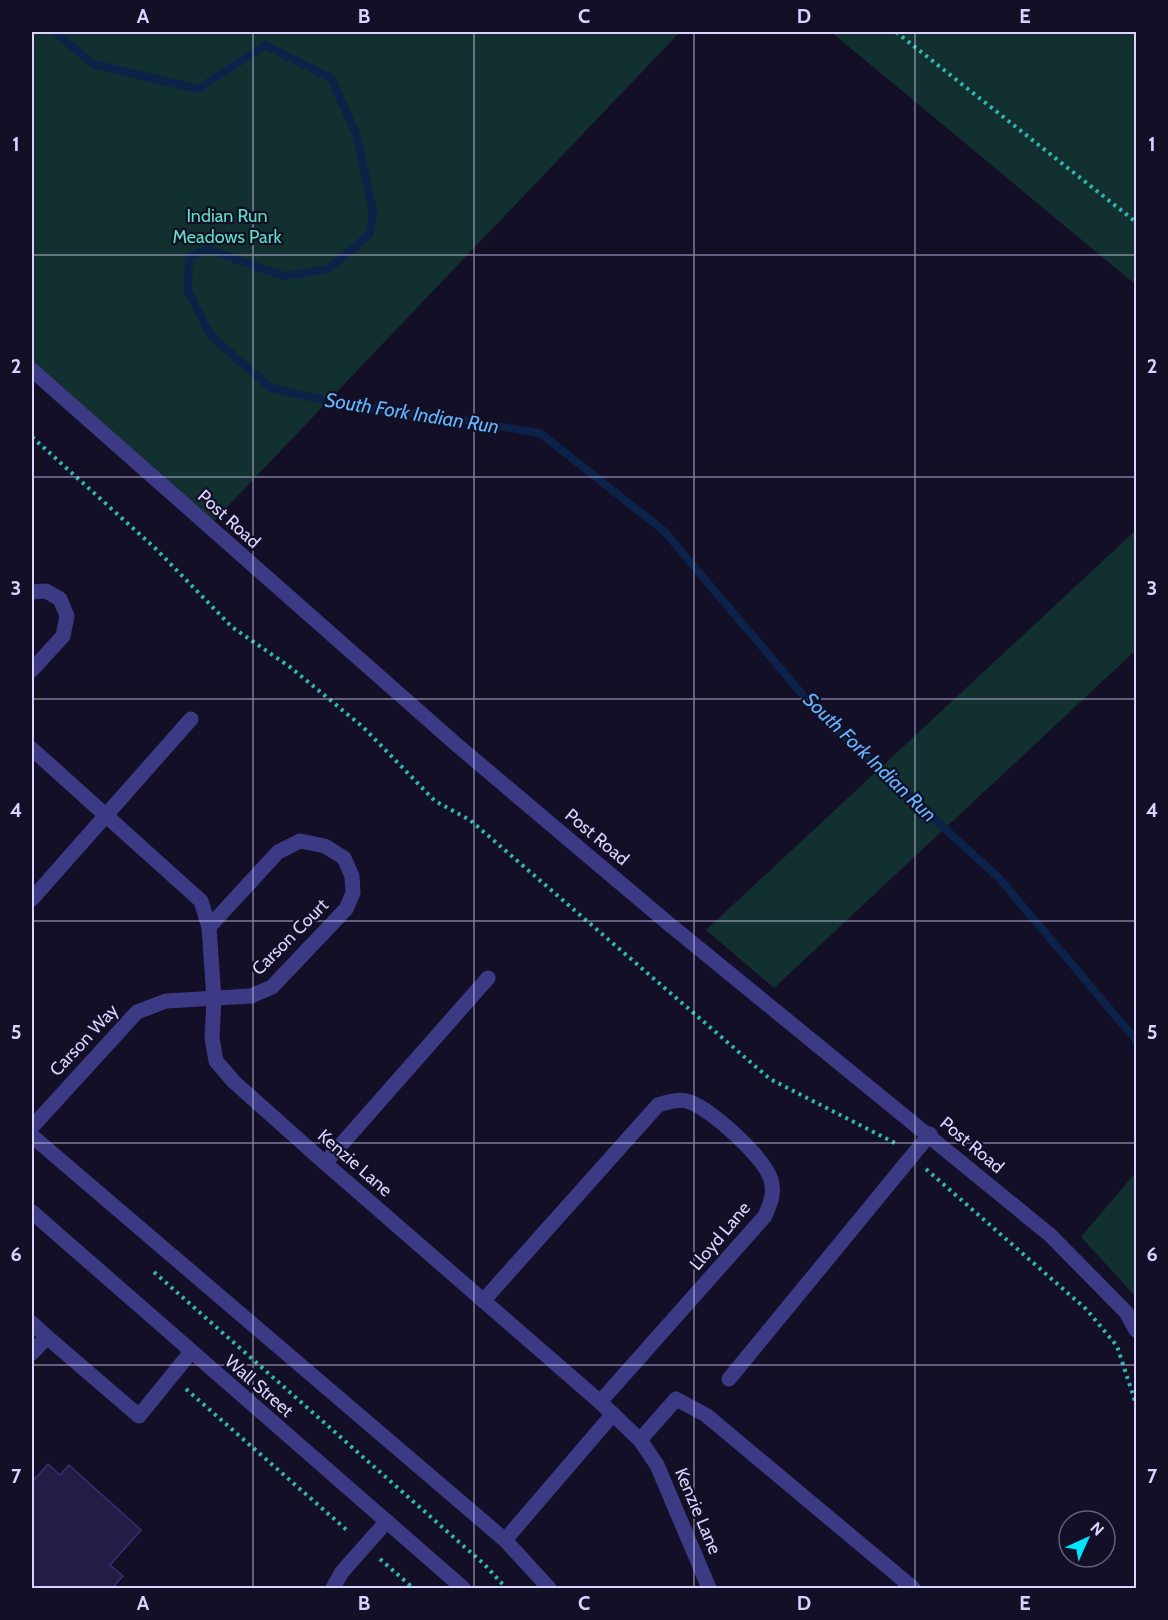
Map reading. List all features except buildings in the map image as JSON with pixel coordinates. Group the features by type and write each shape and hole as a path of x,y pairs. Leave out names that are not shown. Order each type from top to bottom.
{"street":[{"name":"Post Road","path":"32,370 458,745 669,924 930,1134 1050,1235 1126,1312 1137,1330"},
{"path":"32,592 46,591 60,599 67,616 63,636 32,670"},
{"path":"32,899 191,719"},
{"name":"Kenzie Lane","path":"32,749 201,901 209,927 214,999 212,1038 216,1061 234,1082 613,1413 640,1440 657,1465 709,1588"},
{"name":"Carson Court","path":"209,927 278,852 300,841 325,846 344,858 352,876 353,893 346,909 272,987 251,996 214,999"},
{"path":"325,1163 488,978"},
{"name":"Carson Way","path":"32,1127 137,1012 166,1001 214,999"},
{"name":"Lloyd Lane","path":"483,1301 658,1104 688,1101 702,1108 755,1154 766,1168 772,1183 773,1198 765,1216 600,1402"},
{"path":"729,1379 930,1134"},
{"path":"32,1136 505,1540 549,1588"},
{"name":"Wall Street","path":"32,1212 463,1588"},
{"path":"32,1323 139,1416 191,1352"},
{"path":"32,1353 47,1336"},
{"path":"640,1440 676,1399 706,1415 913,1588"},
{"path":"505,1540 613,1413"},
{"path":"333,1588 342,1572 387,1521"}],"path":[{"path":"896,32 1137,222"},
{"path":"32,437 156,549 232,627 290,667 363,727 435,801 470,820 770,1079 880,1133 913,1155 935,1178 1086,1309 1117,1346 1137,1404"},
{"path":"154,1271 485,1565 506,1588"},
{"path":"172,1376 413,1588"}],"green space":[{"name":"Indian Run Meadows Park","path":"32,32 680,32 208,527 32,368"},
{"path":"831,32 1136,32 1136,285"},
{"path":"1136,530 1136,650 774,988 706,930"},
{"path":"1136,1172 1136,1297 1081,1237"}],"waterway":[{"name":"South Fork Indian Run","path":"55,32 93,64 198,89 265,45 331,78 357,136 373,212 370,234 328,269 284,276 207,249 189,257 188,291 211,336 271,388 351,406 437,416 540,433 664,531 819,714 999,878 1136,1040"}]}
